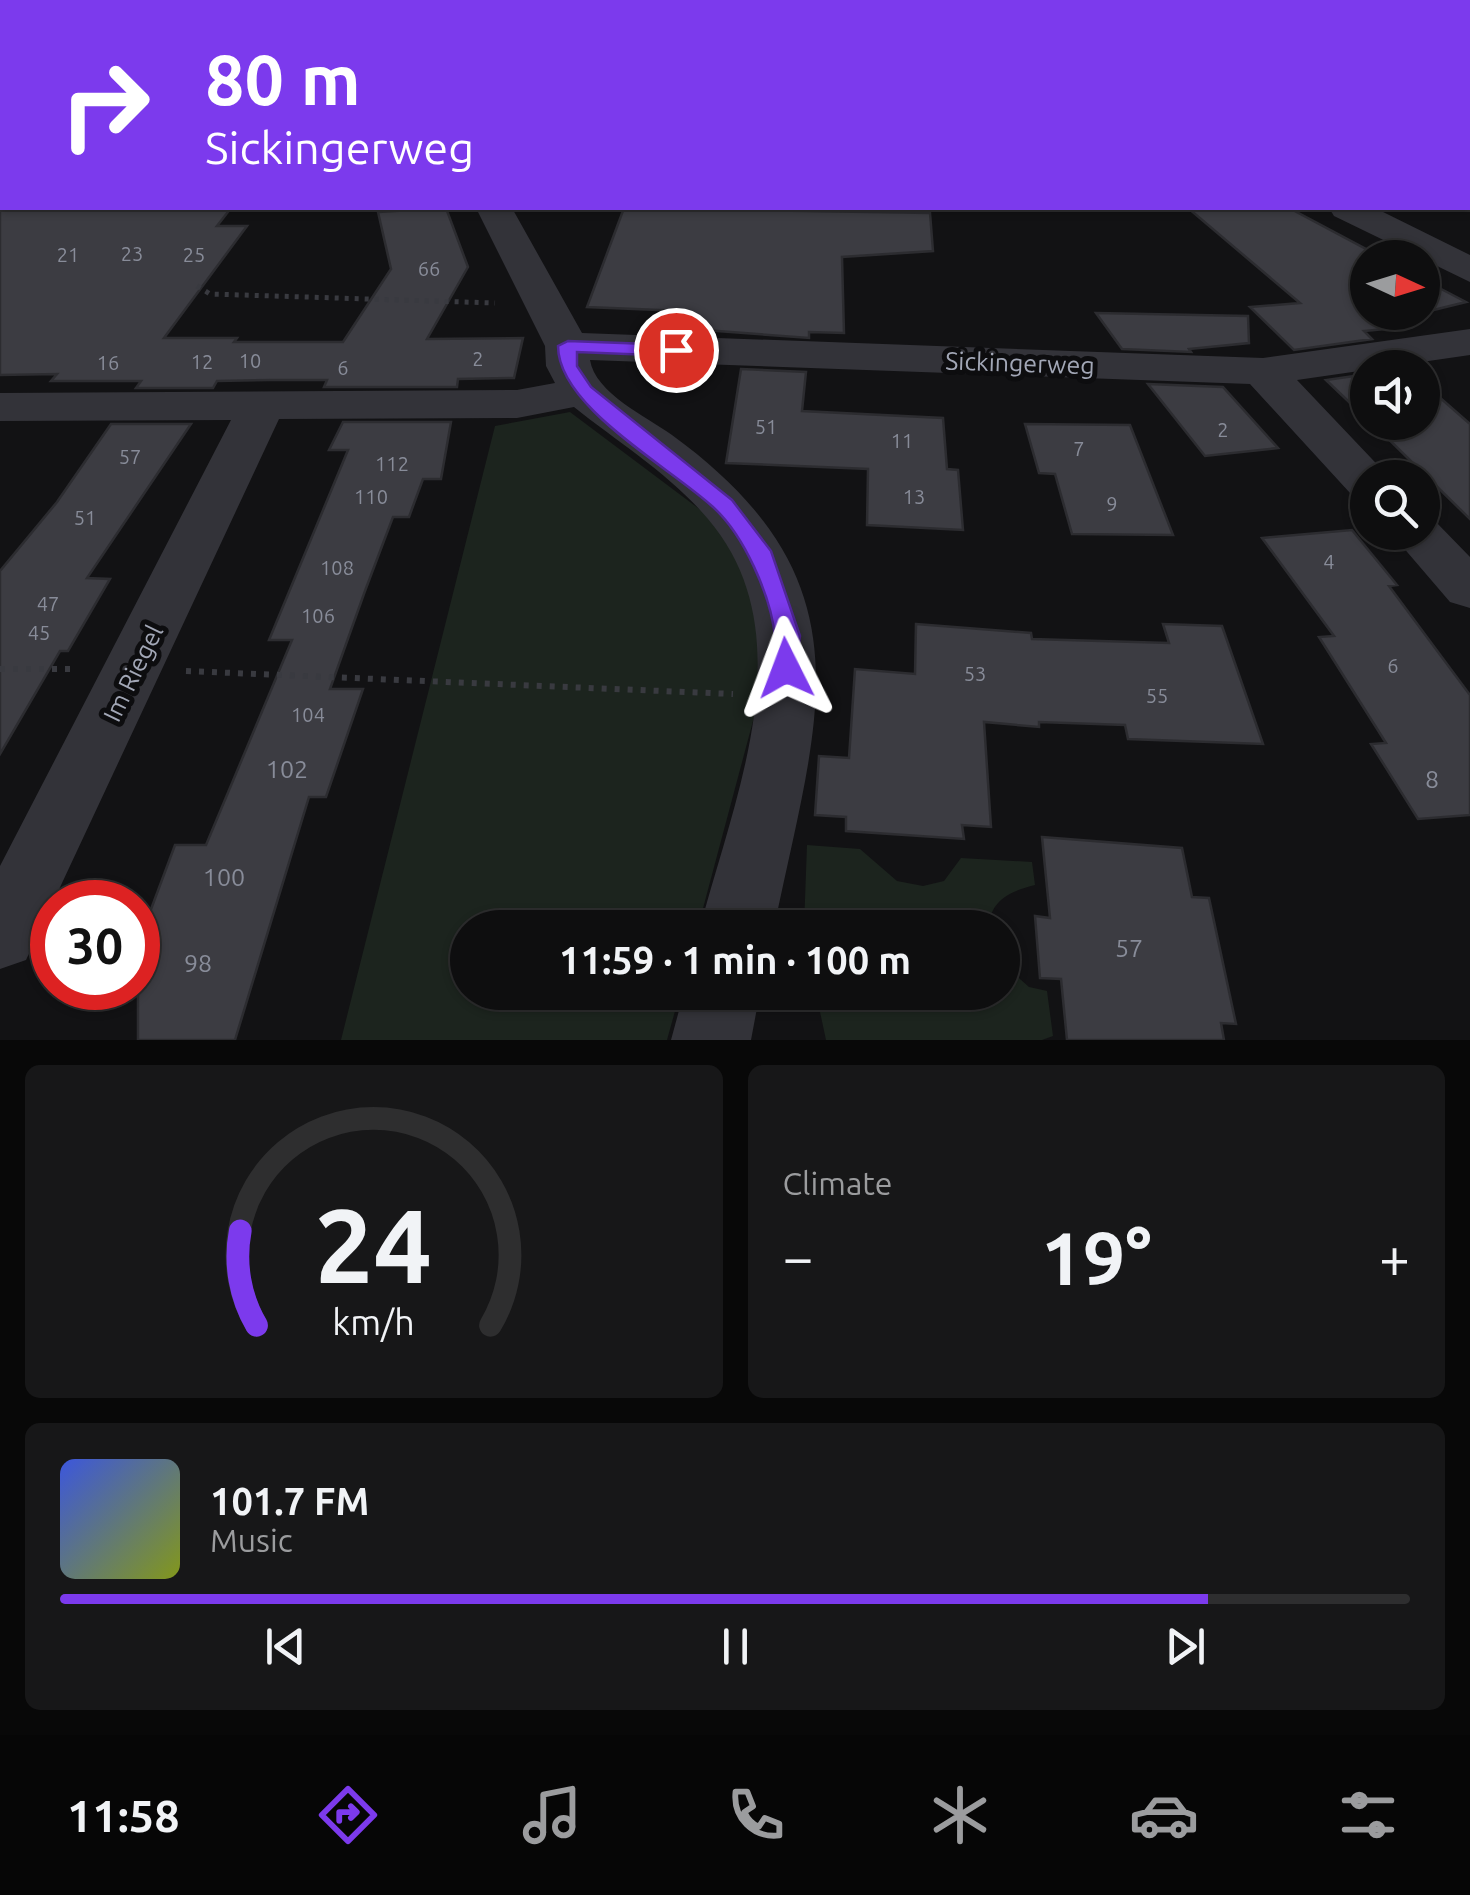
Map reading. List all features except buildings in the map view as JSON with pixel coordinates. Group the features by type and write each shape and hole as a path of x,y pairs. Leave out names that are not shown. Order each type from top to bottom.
{"street":[{"path":"495,210 575,368 724,505 762,556 788,636 784,700 740,910"},
{"path":"1351,210 1470,270"},
{"name":"Sickingerweg","path":"575,368 1263,371 1470,342"},
{"path":"0,407 517,404 575,368"},
{"path":"1263,371 1350,463"},
{"name":"Im Riegel","path":"0,938 262,406"},
{"path":"1433,550 1470,590"},
{"path":"711,1040 718,1010"}],"path":[{"path":"198,286 210,294 546,305"},
{"path":"0,669 135,670 705,690 784,700"}],"shaded area":[{"path":"570,412 706,514 741,559 764,629 757,706 703,910 450,910 450,1010 675,1010 667,1040 341,1040 495,426"},
{"path":"807,845 860,849 897,881 923,886 944,881 961,858 1032,862 1035,885 1003,898 993,910 805,910"},
{"path":"1020,979 1029,987 1047,991 1053,1036 1042,1040 826,1040 820,1010 1020,1010"}],"route":[{"path":"676,350 568,346 568,366 583,391 724,505 762,556 788,636 786,668"}]}
